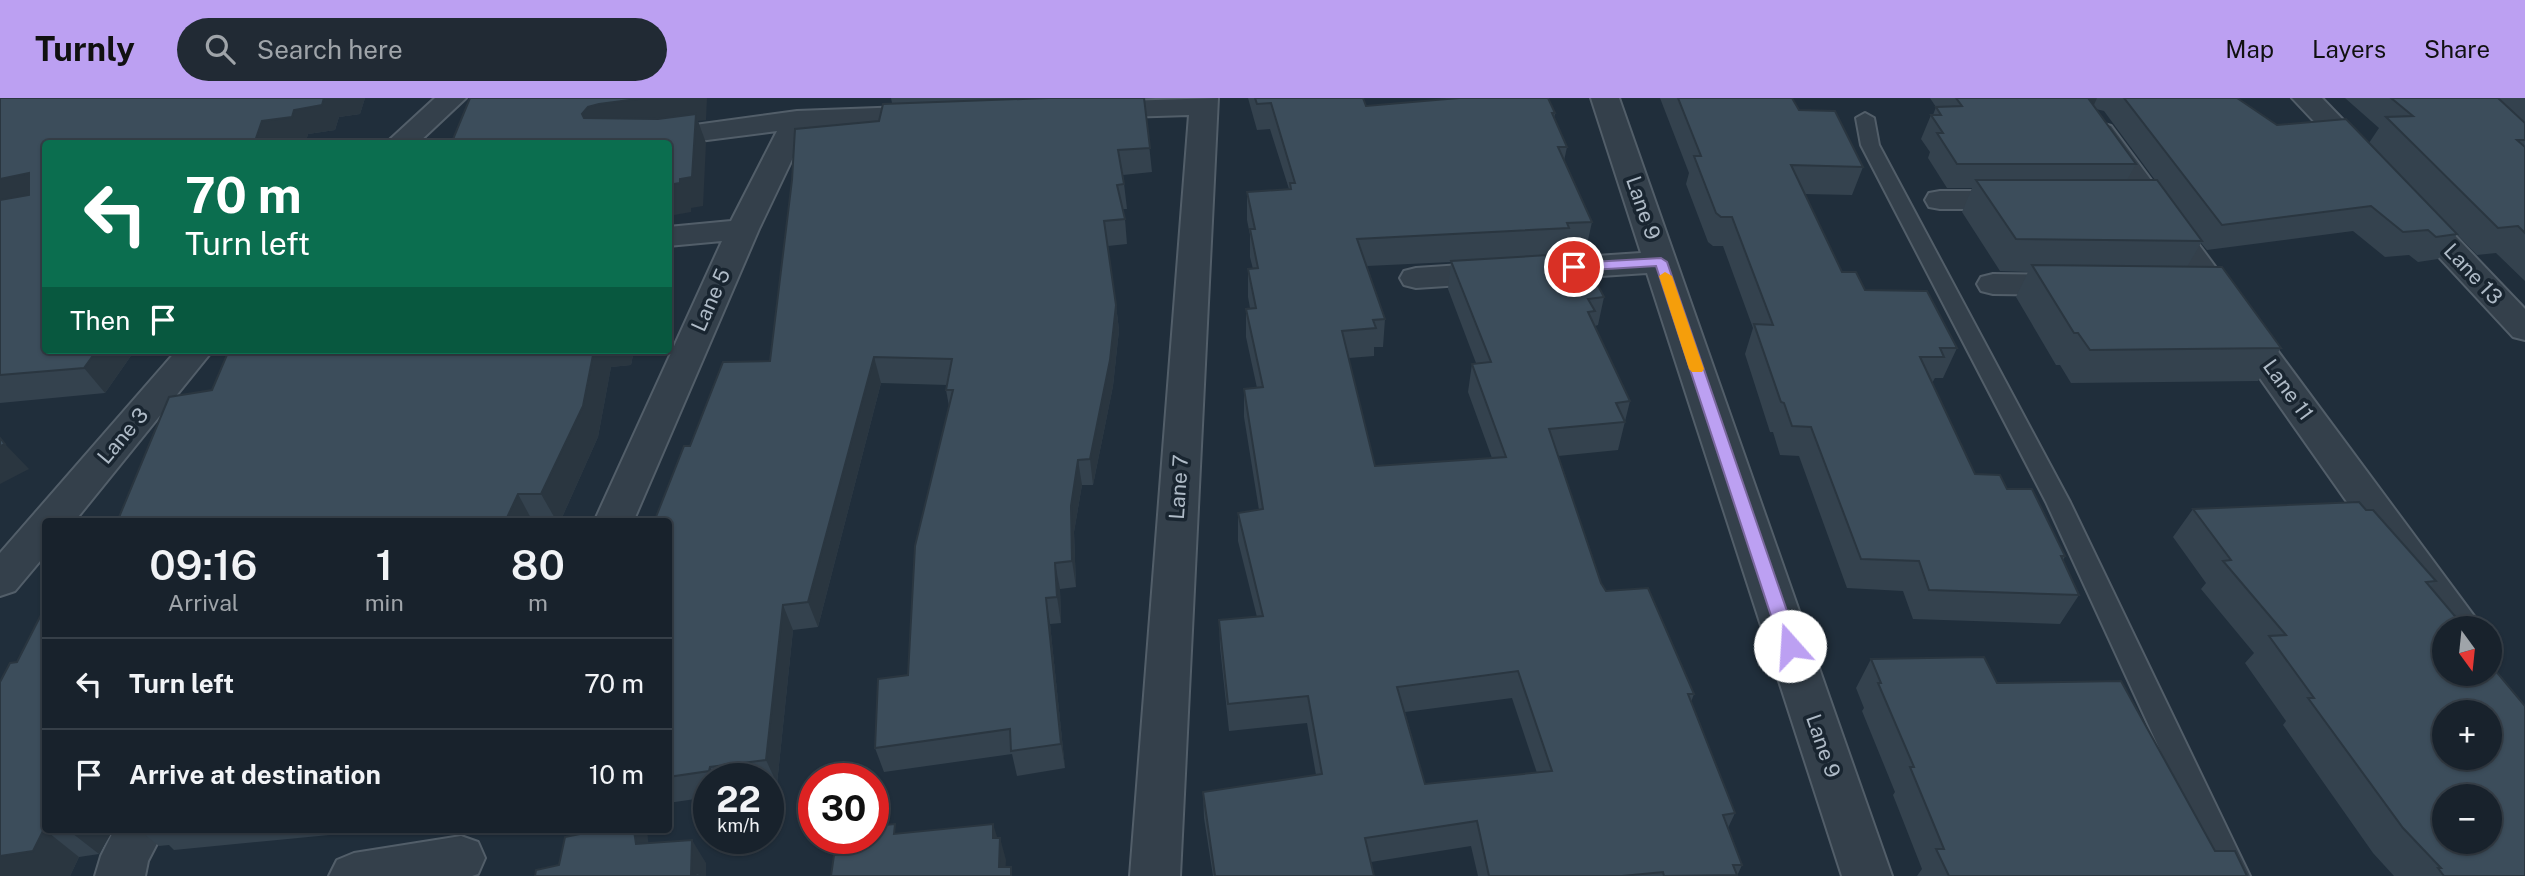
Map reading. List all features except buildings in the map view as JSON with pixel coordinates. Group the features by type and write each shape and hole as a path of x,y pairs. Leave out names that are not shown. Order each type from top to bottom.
{"street":[{"path":"404,140 452,98"},
{"name":"Lane 9","path":"1605,98 1867,876"},
{"name":"Lane 13","path":"2306,98 2525,329"},
{"path":"1068,111 1203,102"},
{"name":"Lane 7","path":"1155,876 1203,102"},
{"path":"641,140 797,120 959,114"},
{"name":"Lane 11","path":"2092,119 2450,616"},
{"name":"Lane 5","path":"615,518 743,229 797,120"},
{"path":"1940,200 2045,200"},
{"path":"2111,200 2151,200"},
{"path":"672,237 743,229"},
{"path":"1416,278 1661,262"},
{"path":"1993,284 2104,286"},
{"path":"2172,286 2214,287"},
{"name":"Lane 3","path":"54,518 193,354"},
{"path":"0,580 42,532"},
{"path":"120,876 125,856 138,833"},
{"path":"354,876 463,855"}],"lane":[{"path":"1865,118 1870,145 2058,502 2234,876"}],"slow traffic":[{"path":"1665,276 1697,369"}],"route":[{"path":"1574,267 1661,262 1790,646"}]}
